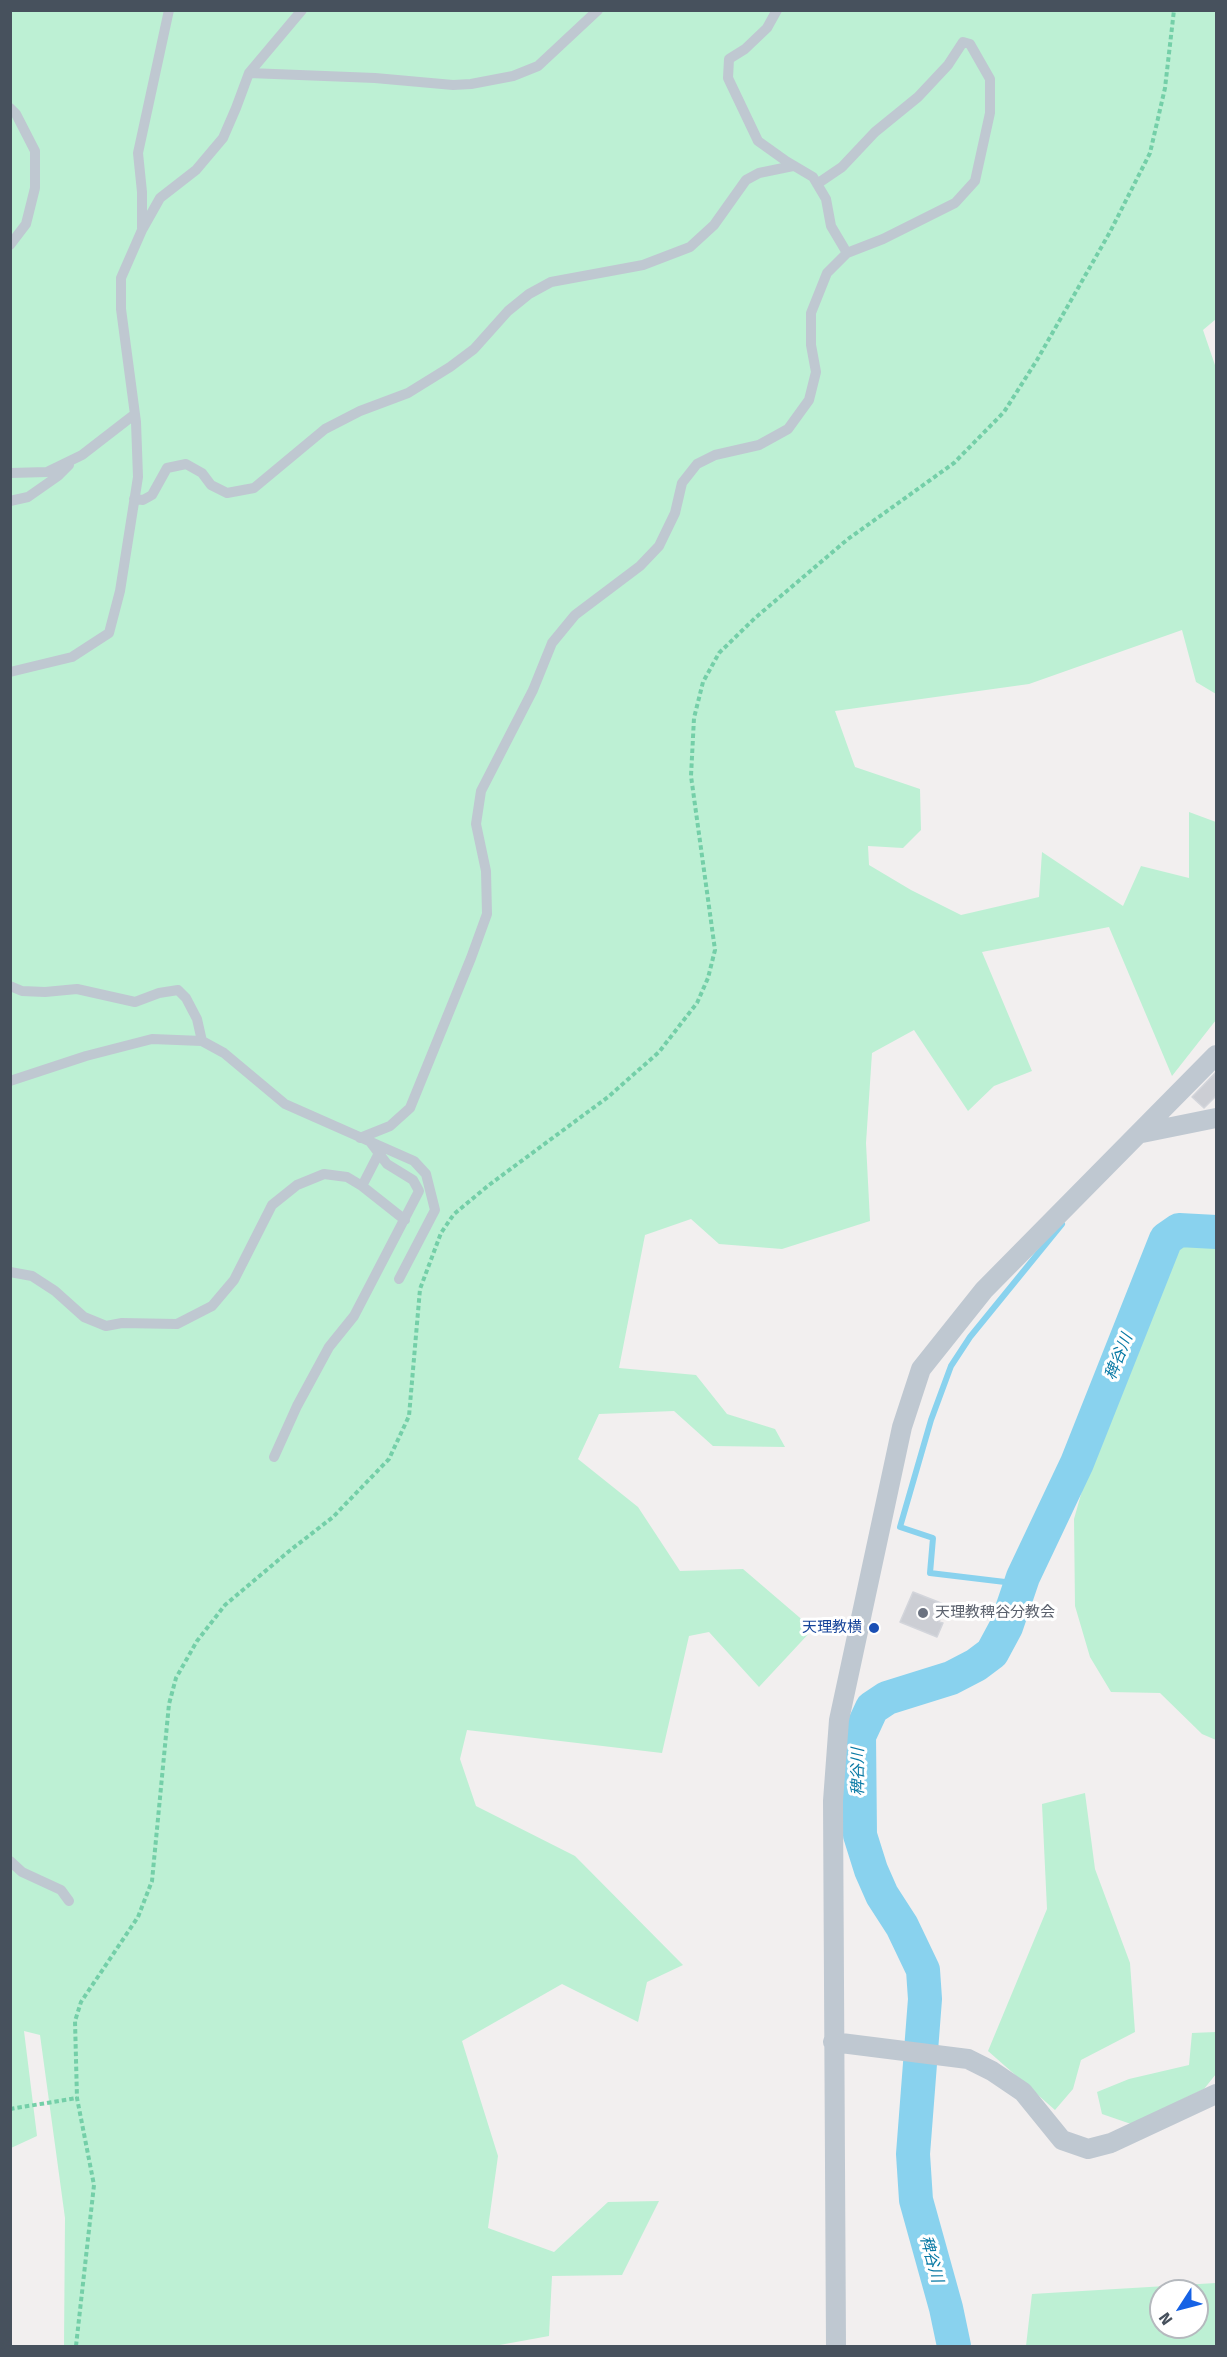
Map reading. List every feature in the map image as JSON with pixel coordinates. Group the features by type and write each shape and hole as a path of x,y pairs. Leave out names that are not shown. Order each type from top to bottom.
{"street":[{"path":"836,2346 833,1801 839,1720 902,1427 921,1369 984,1290 1216,1055"},
{"path":"1142,1132 1216,1118"},
{"path":"833,2042 968,2059 992,2071 1023,2092 1062,2140 1088,2148 1111,2143 1216,2094"}],"lane":[{"path":"142,230 142,192 138,153 169,10"},
{"path":"10,672 72,657 109,633 120,591 138,477 135,414 121,309 121,278 142,230 160,198 196,170 222,138 249,73 302,10"},
{"path":"249,73 375,78 453,85 471,84 513,76 538,66 598,10"},
{"path":"777,10 767,28 745,49 729,59 728,78 758,141 813,177 826,199 831,226 847,253"},
{"path":"360,1138 390,1126 410,1108 471,958 487,914 486,871 476,824 481,791 533,690 552,643 575,615 640,566 659,546 675,513 682,483 697,464 715,455 759,445 788,429 809,400 816,372 811,345 811,313 827,273 847,253 883,239 955,203 975,181 990,113 990,80 970,44 963,42 948,65 918,98 875,132 842,167 817,184"},
{"path":"10,108 16,114 35,151 35,188 26,224 10,245"},
{"path":"134,499 144,500 152,495 167,468 186,464 202,473 211,485 227,493 254,488 325,429 360,411 408,393 450,367 474,350 508,311 529,294 551,282 643,265 690,247 714,225 746,180 759,173 793,166"},
{"path":"10,501 28,497 135,414"},
{"path":"10,473 47,472 76,458"},
{"path":"10,986 22,991 45,992 77,989 135,1002 159,993 178,990 186,998 197,1019 202,1041"},
{"path":"10,1081 86,1056 152,1039 202,1041 224,1053 285,1104 414,1161 426,1174 435,1210 399,1279"},
{"path":"274,1457 297,1406 329,1347 354,1316 419,1191 413,1180 387,1164 371,1142"},
{"path":"362,1186 379,1153"},
{"path":"10,1272 32,1276 55,1291 84,1317 106,1326 122,1323 177,1324 212,1306 234,1280 272,1205 297,1185 324,1174 347,1177 405,1220"},
{"path":"10,1861 22,1872 61,1890 69,1901"}],"path":[{"path":"76,2346 94,2185 77,2098 75,2021 81,2002 138,1917 152,1881 169,1704 176,1678 197,1641 225,1605 333,1518 389,1459 409,1416 420,1289 441,1233 454,1214 489,1185 608,1097 658,1052 697,1003 708,978 715,950 691,777 694,718 703,682 719,653 755,618 848,539 954,464 1004,412 1037,360 1110,232 1150,153 1165,88 1174,10"},
{"path":"10,2109 77,2098"}],"green space":[{"path":"10,11 1216,11 1216,319 1203,330 1216,368 1216,694 1196,682 1182,630 1029,684 835,711 855,767 920,789 921,830 903,848 868,846 869,865 911,890 961,915 1039,897 1042,852 1123,906 1141,866 1189,878 1189,812 1216,822 1216,1020 1172,1076 1109,927 982,952 1032,1071 994,1086 968,1111 914,1030 872,1053 866,1143 870,1221 782,1249 719,1244 691,1219 645,1235 619,1368 696,1375 727,1414 775,1429 785,1447 713,1446 674,1411 599,1414 578,1459 638,1507 680,1571 743,1569 813,1629 759,1687 709,1632 689,1636 662,1753 467,1730 460,1759 476,1806 575,1856 683,1965 647,1982 638,2022 562,1984 462,2041 498,2156 488,2228 554,2252 608,2202 659,2201 622,2275 552,2276 549,2336 494,2346 64,2346 65,2218 40,2035 24,2031 37,2136 11,2148"},
{"path":"1216,1238 1216,1740 1202,1734 1160,1693 1111,1692 1090,1657 1075,1606 1074,1519 1089,1466 1136,1335 1161,1252"},
{"path":"1085,1793 1095,1869 1130,1963 1135,2032 1081,2060 1073,2089 1055,2110 988,2051 1047,1909 1042,1804"},
{"path":"1216,2032 1216,2074 1204,2089 1131,2124 1102,2114 1097,2092 1129,2079 1189,2065 1192,2033"},
{"path":"1209,2283 1216,2283 1216,2346 1026,2346 1032,2294 1149,2287 1149,2339 1209,2339"}],"building":[{"path":"1216,1072 1216,1096 1204,1108 1192,1097"},
{"name":"天理教稗谷分教会","path":"913,1592 946,1605 939,1622 943,1623 937,1637 900,1622"}],"waterway":[{"path":"1019,1588 1005,1582 930,1573 933,1538 900,1527 931,1420 951,1366 970,1337 1062,1224"},
{"name":"稗谷川","path":"954,2346 946,2308 916,2200 913,2154 925,1999 923,1970 902,1926 882,1895 860,1835 859,1736 872,1708 887,1698 951,1678 976,1665 992,1653 1006,1627 1023,1577 1077,1463 1166,1239 1179,1230 1216,1232"}],"place":[{"name":"天理教稗谷分教会","path":"923,1613"},
{"name":"天理教横","path":"874,1628"}]}
